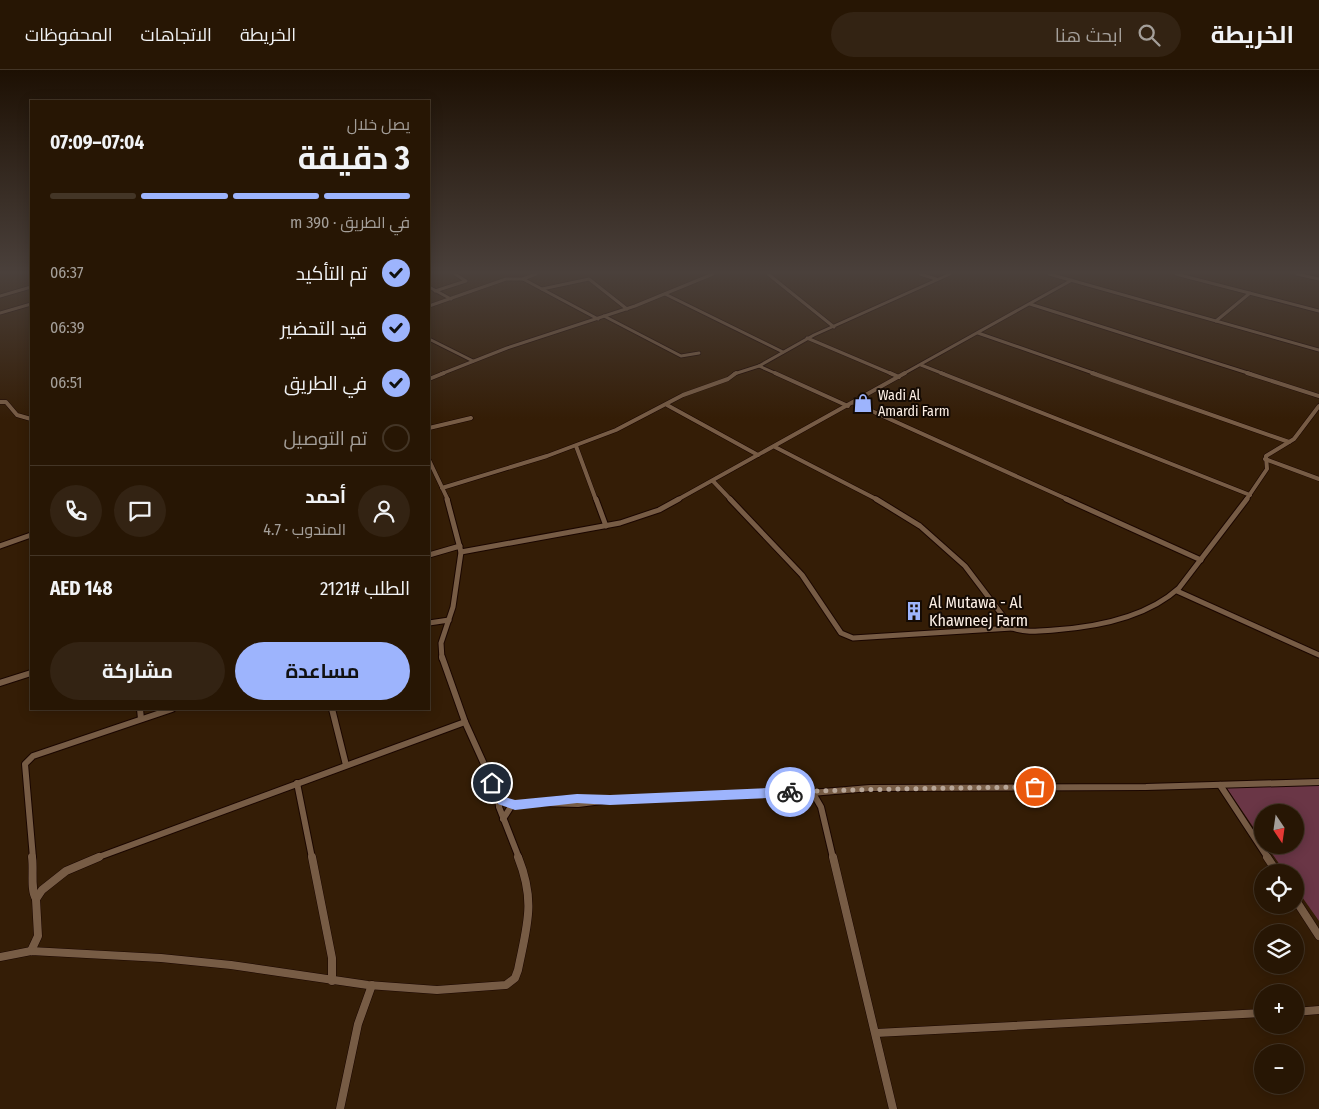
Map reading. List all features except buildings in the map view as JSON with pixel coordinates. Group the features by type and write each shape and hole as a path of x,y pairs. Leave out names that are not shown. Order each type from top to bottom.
{"street":[{"path":"430,380 523,342 584,322"},
{"path":"616,322 679,355 686,356 699,353"},
{"path":"723,322 783,352"},
{"path":"828,322 834,327"},
{"path":"442,488 576,446 630,424 701,388 759,366 807,338 844,322"},
{"path":"430,555 606,526 647,516 998,322"},
{"path":"1088,322 1319,396"},
{"path":"1221,322 1319,350"},
{"path":"978,334 1289,442"},
{"path":"807,338 899,377"},
{"path":"430,340 473,361"},
{"path":"921,365 1250,495"},
{"path":"759,366 848,406"},
{"path":"0,402 6,402 20,417 30,419"},
{"path":"854,403 1201,560"},
{"path":"667,405 758,455"},
{"path":"713,481 802,575 823,603 838,630 844,636 857,638 922,635 1012,628 1020,631 1047,631 1099,625 1135,614 1167,599 1177,591 1250,495 1267,469 1265,459 1267,455 1296,438 1319,406"},
{"path":"430,428 471,418"},
{"path":"576,446 606,526"},
{"path":"775,446 886,504 926,530 953,553 971,572 1012,628"},
{"path":"1265,459 1319,478"},
{"path":"430,462 450,508 461,549 449,620 441,643 441,655 465,722 498,795 504,802 512,805 541,802 578,804 610,800 810,793 870,788 1220,786 1319,782"},
{"path":"0,546 30,535"},
{"path":"1177,591 1319,655"},
{"path":"430,623 449,620"},
{"path":"0,683 30,673"},
{"path":"140,710 141,719"},
{"path":"31,951 38,936 36,899 32,892 34,876 26,762 32,756 169,710"},
{"path":"332,710 346,765"},
{"path":"36,899 53,879 78,866 465,722"},
{"path":"297,784 332,958 332,981"},
{"path":"1220,786 1272,864"},
{"path":"810,793 817,798 821,807 893,1109"},
{"path":"0,958 31,951 213,962 332,981 372,985 441,989 504,985 515,978 518,970 529,895 499,807 498,795"},
{"path":"503,818 512,805"},
{"path":"1304,913 1319,936"},
{"path":"340,1109 358,1024 372,985"},
{"path":"1304,1011 1319,1010"},
{"path":"876,1033 1254,1013"}],"shaded area":[{"path":"1319,783 1319,921 1304,900 1304,864 1279,864 1272,854 1304,854 1304,804 1254,804 1254,828 1224,784"}],"way so far":[{"path":"790,792 810,793 870,788 1035,787"}],"place":[{"name":"Wadi Al Amardi Farm","path":"863,403"},
{"name":"Al Mutawa - Al Khawneej Farm","path":"914,611"}],"route":[{"path":"492,783 504,802 515,805 577,798 610,800 790,792"}]}
